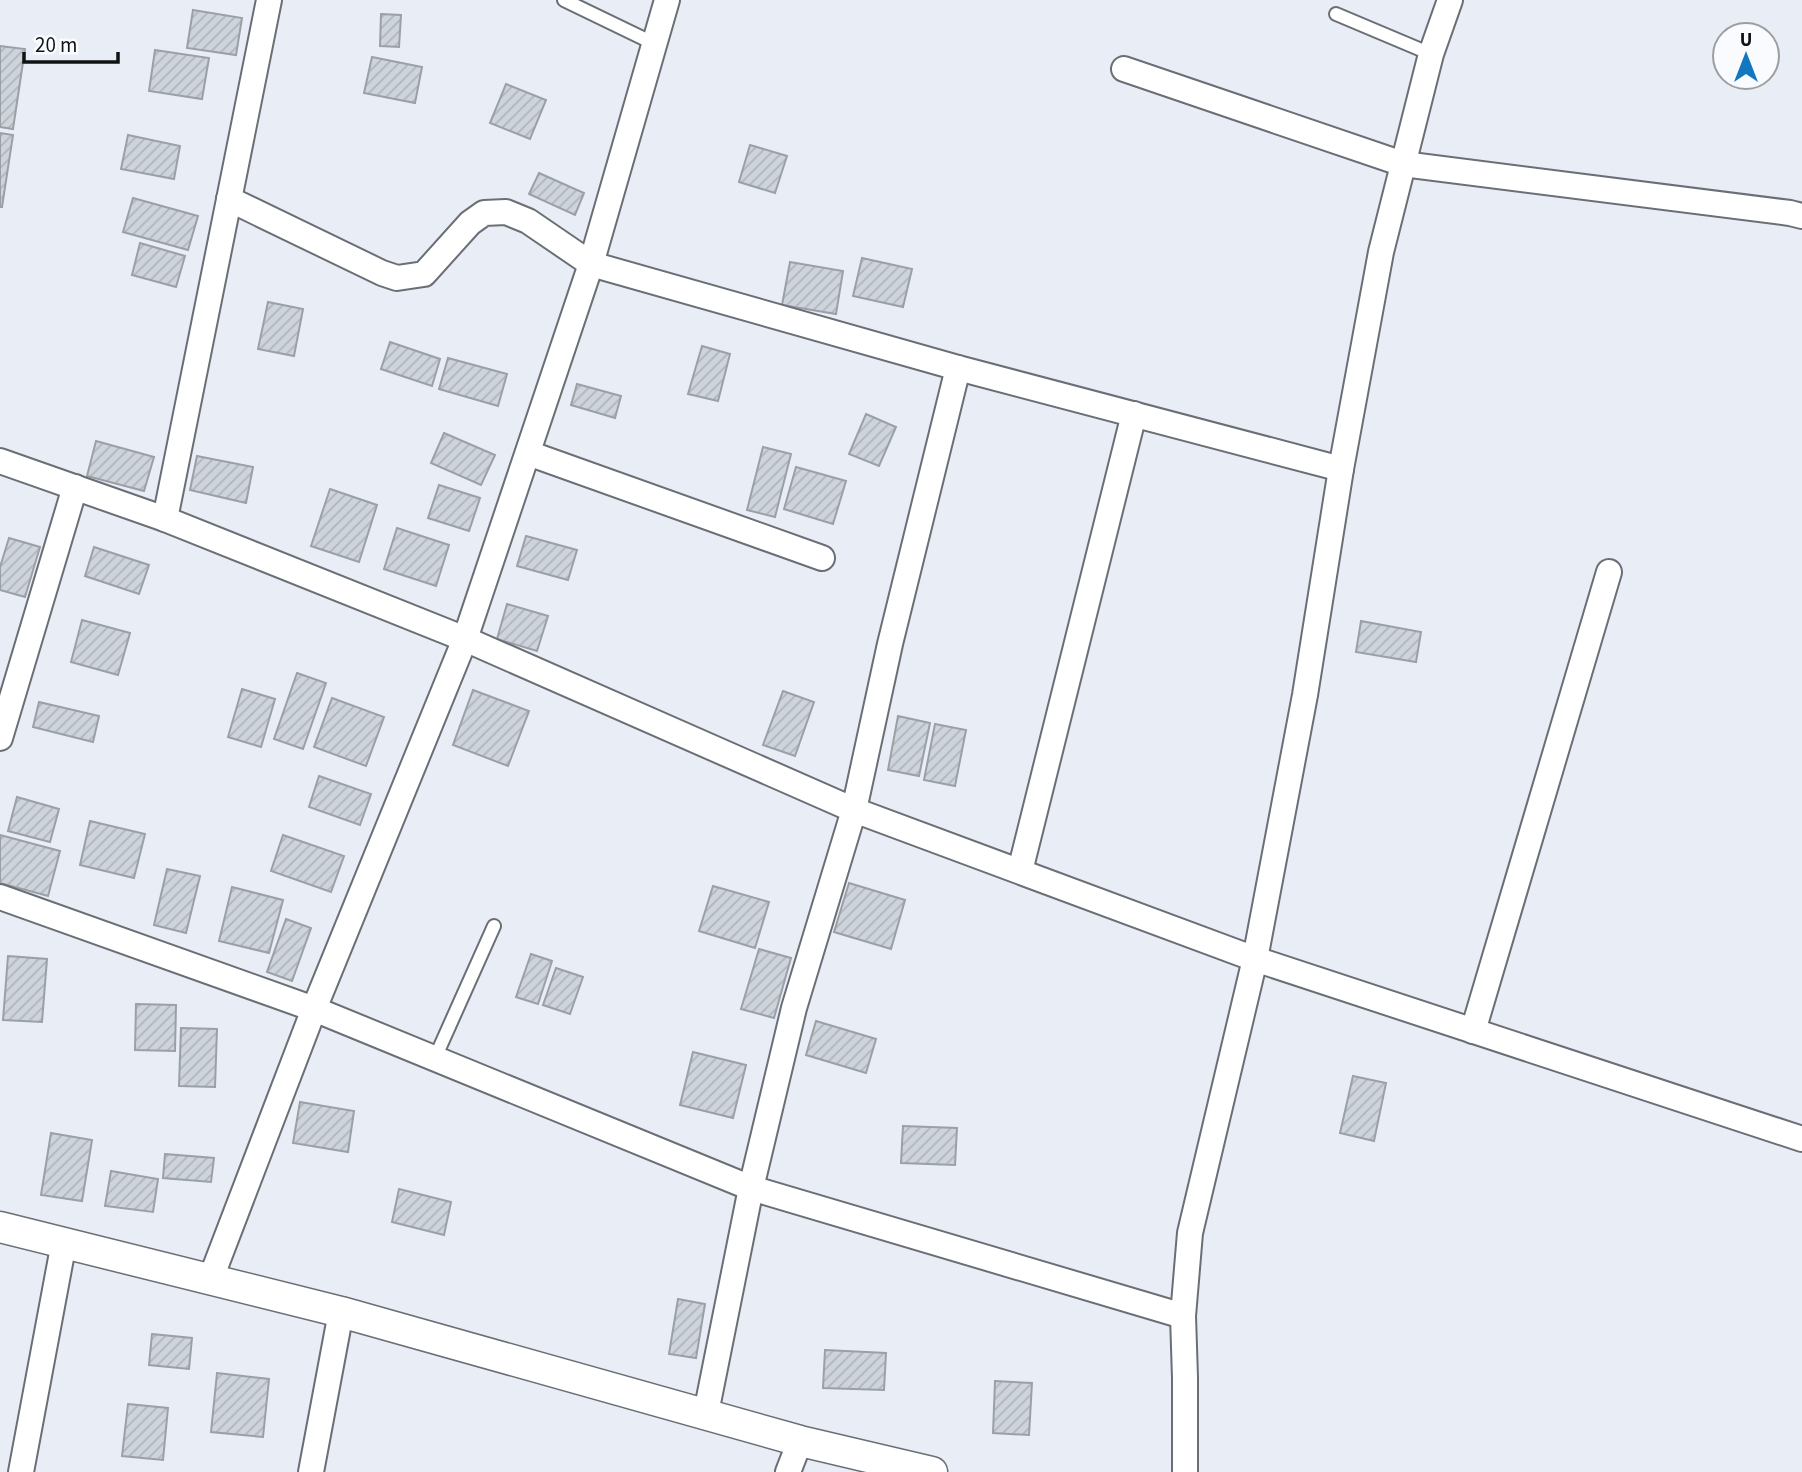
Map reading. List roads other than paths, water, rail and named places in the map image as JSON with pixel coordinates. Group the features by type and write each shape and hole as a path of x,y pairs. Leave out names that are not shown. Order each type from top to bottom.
{"street":[{"path":"165,519 270,0"},
{"path":"211,1278 314,1009 465,639 591,264 667,0"},
{"path":"1185,1472 1183,1316 1190,1233 1255,959 1305,695 1381,252 1431,54 1450,0"},
{"path":"1124,69 1403,164 1802,216"},
{"path":"229,199 382,274 397,278 424,274 470,223 484,214 506,212 528,221 591,264 958,368 1342,469"},
{"path":"706,1413 751,1188 793,1008 855,810 890,644 958,368"},
{"path":"1020,871 1134,414"},
{"path":"528,453 822,558"},
{"path":"0,461 165,519 465,639 855,810 1255,959 1802,1139"},
{"path":"0,738 9,679 75,487"},
{"path":"1473,1031 1609,572"},
{"path":"0,897 314,1009 751,1188 1183,1316"},
{"path":"0,1227 341,1312 800,1441 932,1472"},
{"path":"21,1472 64,1242"},
{"path":"311,1472 341,1312"},
{"path":"788,1472 800,1441"}],"lane":[{"path":"564,0 655,44"},
{"path":"1336,14 1431,54"},
{"path":"435,1058 494,926"}]}
